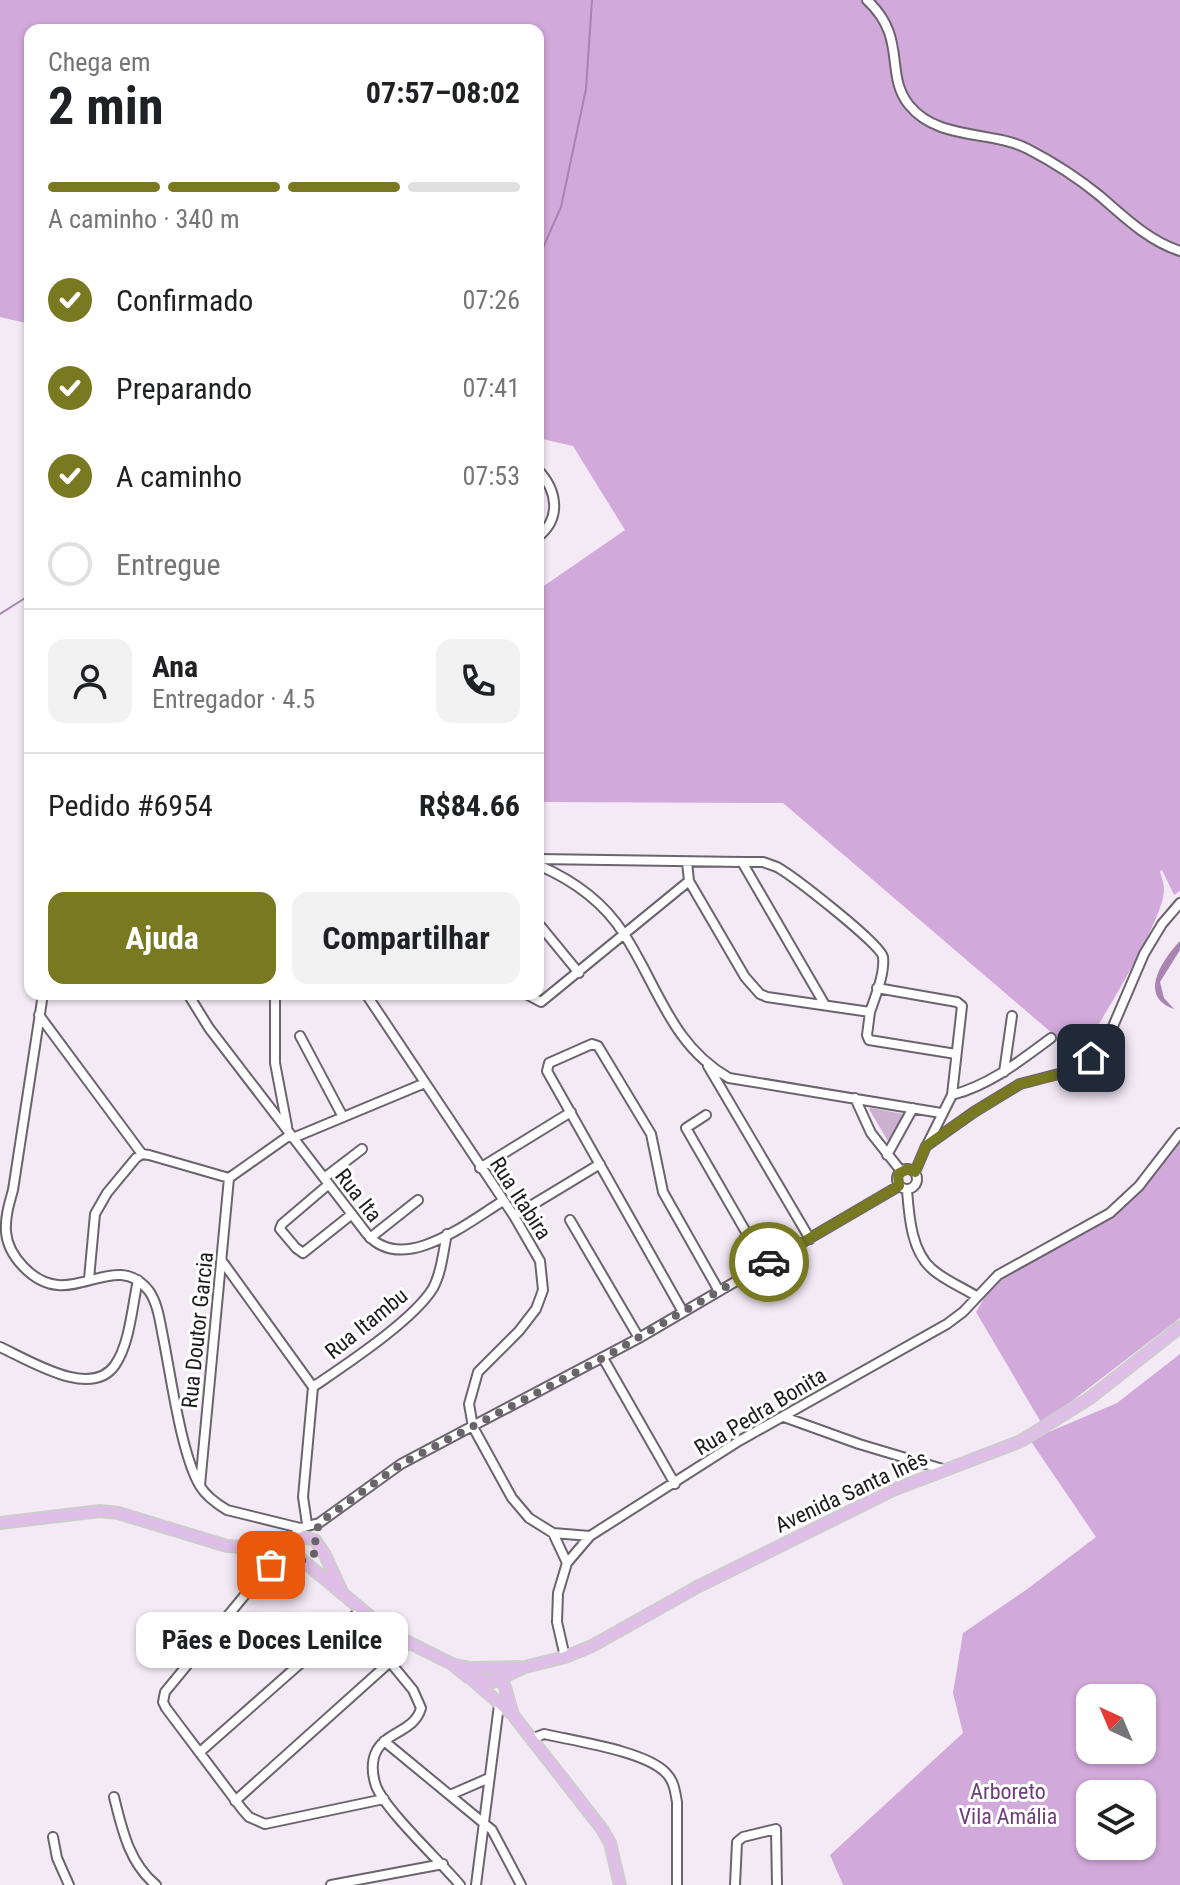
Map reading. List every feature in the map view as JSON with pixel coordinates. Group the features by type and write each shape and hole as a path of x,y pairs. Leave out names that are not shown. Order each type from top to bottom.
{"main road":[{"name":"Avenida Santa Inês","path":"494,1679 592,1646 674,1599 852,1509 1042,1431 1090,1398 1180,1327"},
{"path":"0,1523 100,1511 118,1513 215,1544 234,1547 268,1547 288,1544 303,1537 317,1543 341,1591"},
{"path":"303,1561 316,1552 317,1543"},
{"path":"288,1544 303,1561 361,1610 407,1643 469,1672 504,1684 513,1715"},
{"path":"499,1705 494,1679 503,1667"},
{"name":"Avenida Santa Inês","path":"469,1672 525,1667"},
{"path":"469,1672 499,1705 513,1715 602,1829 610,1843 620,1885"}],"street":[{"path":"867,0 889,29 902,92 918,113 949,129 1028,149 1090,189 1141,230 1180,251"},
{"path":"544,478 550,486 555,505 550,523 544,530"},
{"path":"544,862 763,862 777,867 871,941 883,956 870,1012 869,1040 956,1054"},
{"path":"687,862 689,881 745,977 760,994 870,1012"},
{"path":"742,862 825,1005"},
{"path":"544,865 586,892 624,934 667,1014 708,1066 810,1239"},
{"path":"544,1000 689,881"},
{"path":"926,1146 1012,1088 1070,1071 1098,1052 1108,1038 1152,939 1180,903"},
{"path":"544,930 579,973"},
{"path":"42,1000 13,1190 6,1213 10,1248 30,1272 42,1281 56,1285 71,1285 116,1274 138,1280 150,1293 159,1315 183,1434 200,1485 227,1510 304,1526 319,1523 401,1464 603,1358 810,1239 903,1188 916,1184 915,1172 952,1095 963,1010 957,1002 877,988"},
{"name":"Rua Ita","path":"191,1000 203,1020 290,1135 370,1238 380,1246 405,1251 423,1247 503,1201"},
{"name":"Rua Ita","path":"275,1000 275,1063 290,1135"},
{"name":"Rua Itabira","path":"370,1000 514,1216 540,1261 543,1290 528,1321 478,1372 469,1404 473,1427"},
{"path":"39,1015 142,1154 229,1178 290,1135 425,1083"},
{"path":"1004,1072 1012,1016"},
{"path":"300,1036 343,1117"},
{"path":"952,1095 973,1089 1004,1072 1051,1038"},
{"path":"683,1312 547,1071 549,1063 592,1044 600,1048 651,1134 663,1192 719,1291"},
{"path":"708,1066 729,1078 941,1113"},
{"path":"855,1098 871,1133 901,1171"},
{"path":"887,1155 913,1108"},
{"path":"480,1168 571,1112"},
{"path":"706,1115 686,1128 765,1265"},
{"name":"Rua Pedra Bonita","path":"567,1563 590,1536 739,1441 947,1324 963,1312 998,1275 1110,1213 1139,1186 1180,1133"},
{"path":"352,1214 303,1253 280,1229 362,1149"},
{"path":"89,1279 95,1214 107,1193 142,1154"},
{"path":"514,1216 600,1164"},
{"path":"901,1171 908,1169 915,1172"},
{"path":"901,1171 897,1180 903,1188 914,1237 926,1263 976,1296"},
{"name":"Rua Doutor Garcia","path":"200,1485 229,1178"},
{"path":"370,1238 418,1200"},
{"path":"570,1220 639,1338"},
{"name":"Rua Itambu","path":"313,1387 381,1337 427,1296 438,1278 447,1234"},
{"path":"222,1261 313,1387 304,1484 304,1526 165,1692 163,1702 249,1817 265,1824 384,1799"},
{"path":"0,1347 69,1378 90,1381 100,1378 115,1365 124,1345 138,1280"},
{"path":"603,1358 675,1484"},
{"path":"784,1417 946,1470"},
{"path":"473,1427 519,1509 553,1533 590,1536"},
{"path":"317,1543 319,1523"},
{"path":"553,1533 567,1563 556,1610 565,1657"},
{"path":"200,1752 361,1610"},
{"path":"235,1801 390,1662 407,1643"},
{"path":"390,1662 413,1690 421,1708 414,1722 384,1741 377,1751 372,1768 377,1789 460,1885"},
{"path":"476,1885 499,1705"},
{"path":"531,1739 544,1734 632,1755 647,1760 668,1775 677,1802 677,1885"},
{"path":"384,1741 484,1822 496,1836 521,1885"},
{"path":"450,1795 489,1778"},
{"path":"114,1797 128,1848 145,1876 156,1885"},
{"path":"735,1885 737,1842 743,1837 776,1829 777,1885"},
{"path":"53,1837 57,1858 69,1885"},
{"path":"331,1885 443,1864"}],"shaded area":[{"path":"1180,941 1180,950 1160,982 1164,998 1174,1009 1163,1003 1155,987 1161,967"},
{"path":"869,1109 904,1114 889,1143"}],"green space":[{"path":"0,0 1180,0 1180,891 1174,895 1160,871 1164,889 1154,922 1084,1048 1053,1034 783,803 544,802 544,586 625,530 573,446 544,439 544,24 24,24 24,323 0,317"},
{"path":"1180,1138 1180,1318 1042,1424 976,1312 986,1295 1005,1275 1097,1225"},
{"name":"Arboreto Vila Amália","path":"1180,1354 1180,1885 843,1885 830,1855 963,1733 953,1693 963,1633 1096,1537 1030,1440 1117,1403"}],"waterway":[{"path":"544,245 561,207 586,89 592,0"},
{"path":"0,614 24,599"}],"way so far":[{"path":"271,1565 285,1548 303,1561 309,1559 318,1549 315,1540 319,1523 401,1464 603,1358 769,1262"}],"place":[{"name":"Pães e Doces Lenilce","path":"271,1565"}],"route":[{"path":"769,1262 899,1186 898,1174 908,1169 915,1172 926,1146 974,1112 1020,1084 1070,1071 1091,1058"}]}
